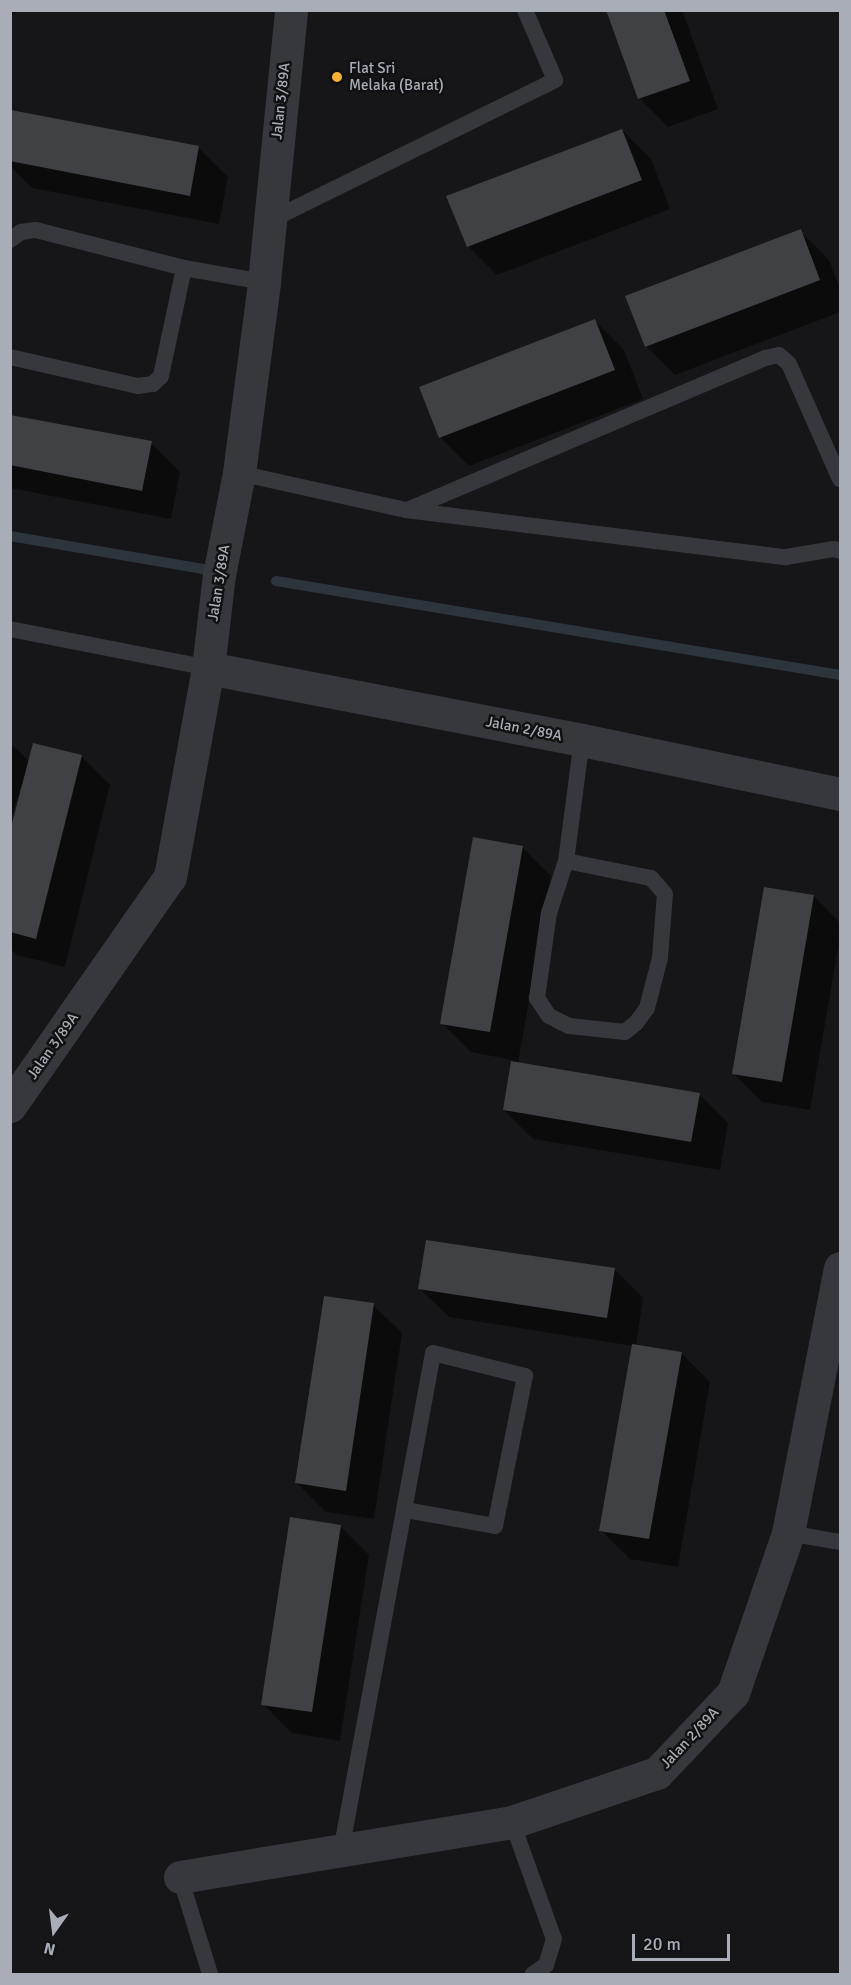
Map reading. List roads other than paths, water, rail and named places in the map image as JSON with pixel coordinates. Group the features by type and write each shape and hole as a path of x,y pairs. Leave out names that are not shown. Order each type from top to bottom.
{"street":[{"name":"Jalan 3/89A","path":"10,1106 170,878 208,668 219,575 239,473 264,282 268,221 291,10"},
{"name":"Jalan 2/89A","path":"208,668 582,740 840,794"},
{"name":"Jalan 2/89A","path":"180,1877 512,1822 657,1773 732,1693 788,1533 840,1268"}],"lane":[{"path":"268,221 555,80 525,10"},
{"path":"10,240 21,232 36,230 184,268 264,282"},
{"path":"10,357 138,386 153,384 161,376 184,268"},
{"path":"406,510 765,358 779,356 789,364 840,479"},
{"path":"239,473 406,510 786,557 838,546"},
{"path":"10,629 208,668"},
{"path":"566,861 651,878 665,894 660,958 647,1008 636,1023 625,1032 569,1026 549,1016 537,998 549,913 566,861 582,740"},
{"path":"341,1851 406,1510 433,1353 525,1376 495,1526 406,1510"},
{"path":"788,1533 840,1542"},
{"path":"512,1822 554,1939 546,1965 533,1974"},
{"path":"180,1877 210,1974"}],"waterway":[{"path":"10,536 215,571"},
{"path":"276,581 840,675"}],"place":[{"name":"Flat Sri Melaka (Barat)","path":"337,77"}]}
